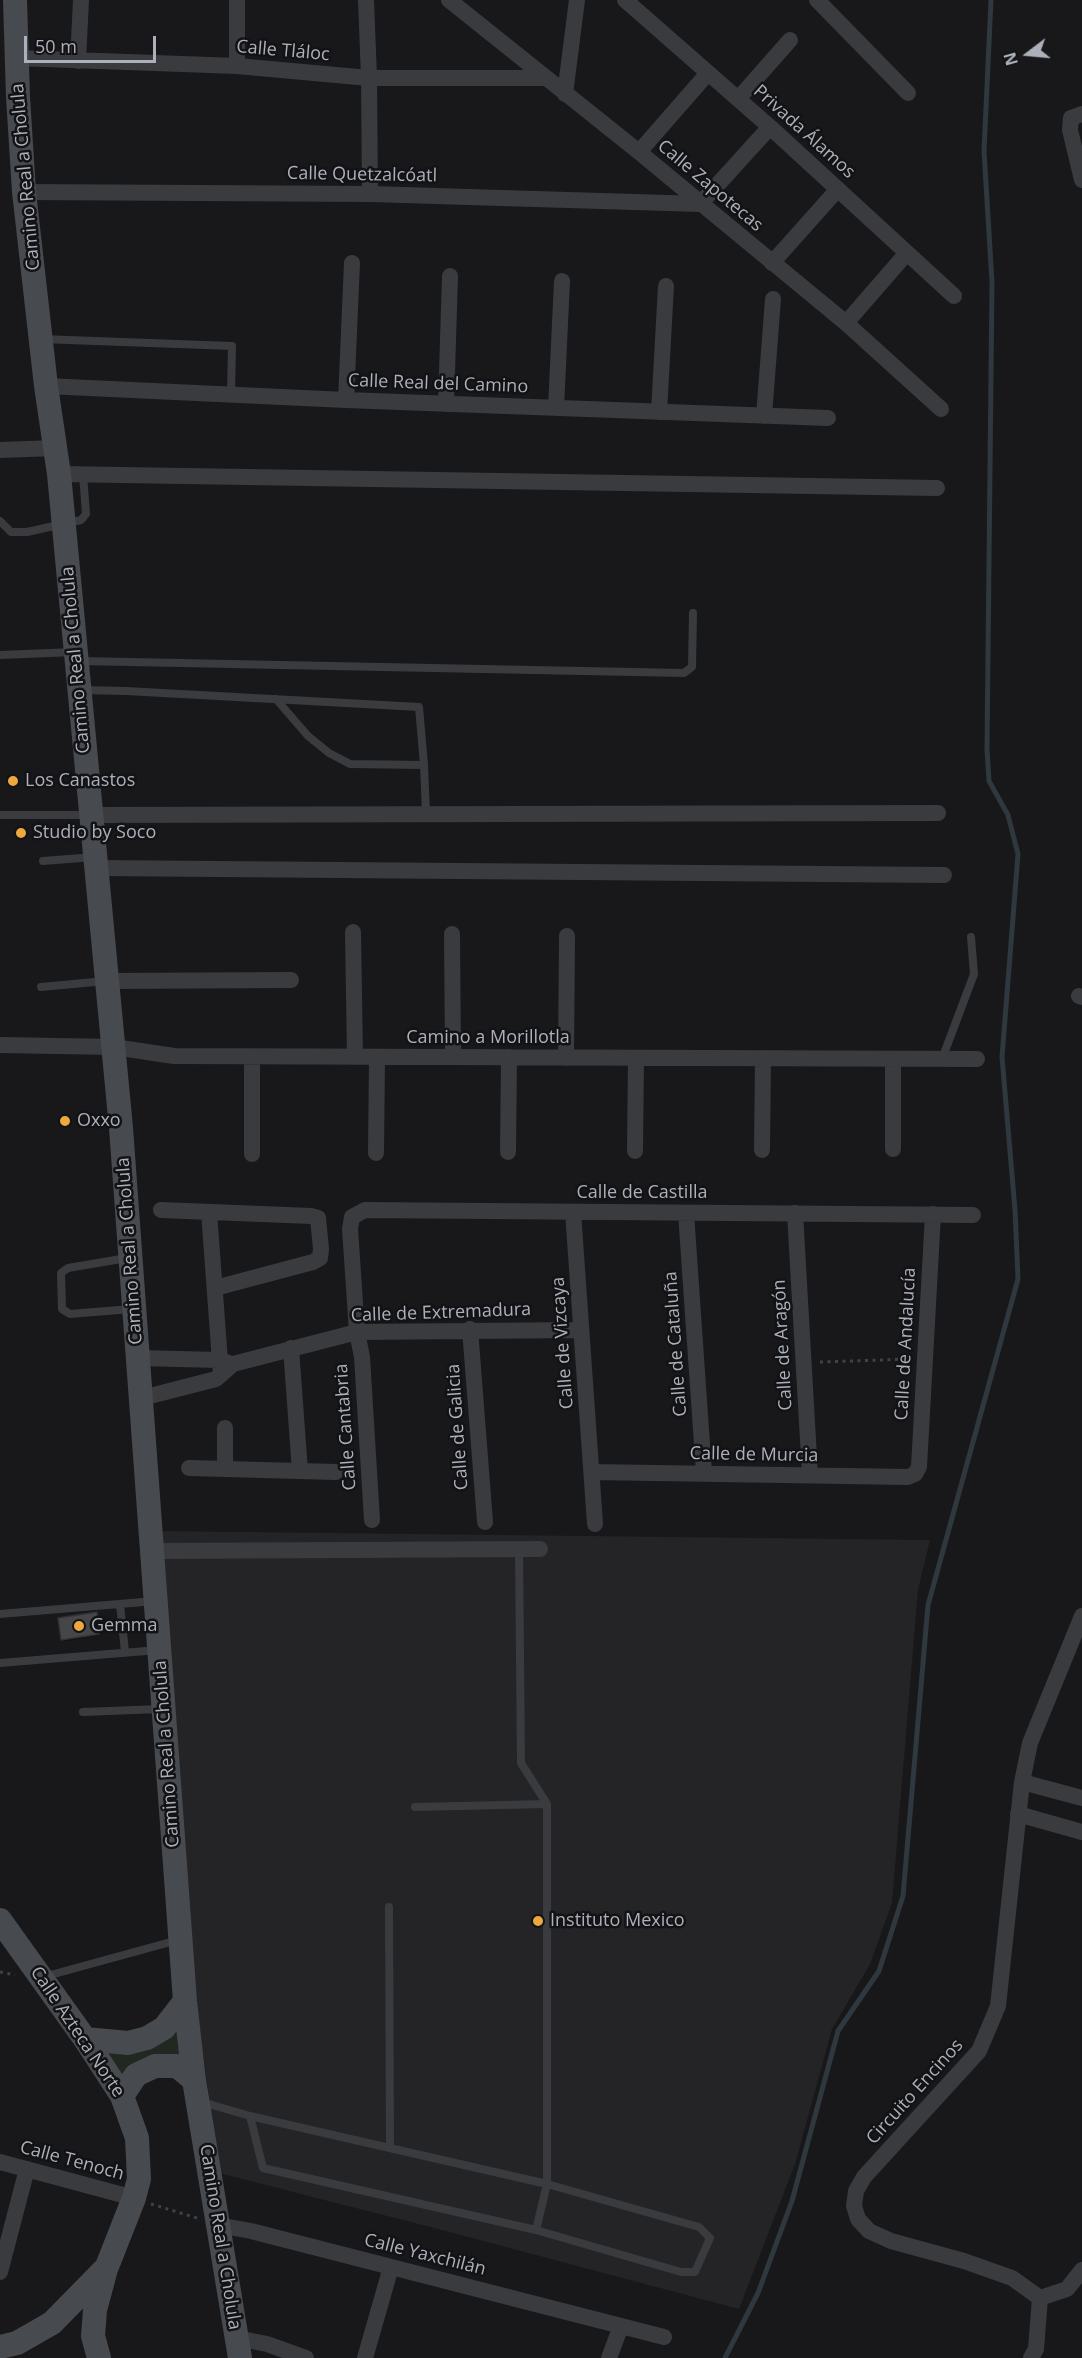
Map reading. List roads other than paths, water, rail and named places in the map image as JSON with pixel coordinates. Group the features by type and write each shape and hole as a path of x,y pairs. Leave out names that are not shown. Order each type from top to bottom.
{"main road":[{"name":"Camino Real a Cholula","path":"15,0 17,58 9,97 24,192 46,386 59,474 90,815 108,981 142,1398 185,2001 234,2351"},
{"name":"Calle Azteca Norte","path":"0,1920 85,2039 122,2096 134,2126 139,2148 139,2179 134,2199 106,2269 93,2324 93,2336 99,2358"},
{"path":"85,2039 128,2043 147,2038 164,2028 185,2001"},
{"path":"122,2096 136,2075 155,2066 177,2066 196,2091"},
{"path":"0,2347 17,2343 52,2324 106,2269"}],"street":[{"path":"78,61 81,0"},
{"path":"237,0 237,66"},
{"path":"366,0 370,194"},
{"name":"Calle Zapotecas","path":"449,0 639,152 846,323 941,409"},
{"path":"565,94 577,0"},
{"name":"Privada Álamos","path":"625,0 770,127 954,296"},
{"path":"817,0 908,93"},
{"path":"738,99 790,40"},
{"name":"Calle Tláloc","path":"17,58 237,66 369,78 545,78"},
{"path":"639,152 708,73"},
{"path":"1082,114 1071,117 1070,130 1082,180"},
{"path":"700,204 770,127"},
{"path":"772,263 838,189"},
{"name":"Calle Quetzalcóatl","path":"24,192 370,194 700,204"},
{"path":"846,323 906,254"},
{"path":"346,400 352,263"},
{"path":"446,404 450,276"},
{"path":"556,408 562,281"},
{"path":"659,412 666,286"},
{"path":"764,416 773,299"},
{"name":"Calle Real del Camino","path":"46,386 828,418"},
{"path":"0,450 55,448"},
{"path":"59,474 937,488"},
{"path":"90,815 938,813"},
{"path":"96,862 944,875"},
{"path":"353,932 355,1057"},
{"path":"452,934 453,1057"},
{"path":"566,1058 567,936"},
{"path":"108,981 291,980"},
{"name":"Camino a Morillotla","path":"0,1045 114,1047 174,1056 977,1059"},
{"path":"252,1057 252,1154"},
{"path":"376,1153 377,1057"},
{"path":"508,1152 509,1057"},
{"path":"635,1151 636,1058"},
{"path":"762,1150 763,1058"},
{"path":"892,1059 893,1149"},
{"path":"161,1209 318,1218 320,1258 215,1288"},
{"name":"Calle de Castilla","path":"352,1217 365,1210 973,1215"},
{"path":"209,1212 215,1288 225,1366"},
{"name":"Calle de Vizcaya","path":"573,1212 595,1524"},
{"name":"Calle de Cataluña","path":"687,1213 704,1473"},
{"name":"Calle de Aragón","path":"795,1214 810,1475"},
{"name":"Calle de Andalucía","path":"915,1474 919,1467 933,1214"},
{"name":"Calle Cantabria","path":"352,1217 350,1229 357,1332 362,1357 372,1520"},
{"name":"Calle de Extremadura","path":"138,1358 195,1360 225,1366 357,1332 470,1329 581,1330"},
{"name":"Calle de Galicia","path":"470,1329 485,1522"},
{"path":"291,1348 300,1471"},
{"path":"195,1360 197,1383"},
{"name":"Calle de Extremadura","path":"142,1398 216,1379 225,1366"},
{"path":"225,1428 225,1469"},
{"path":"189,1468 336,1472"},
{"name":"Calle de Murcia","path":"592,1472 908,1477 915,1474"},
{"path":"153,1551 540,1549"},
{"name":"Circuito Encinos","path":"1041,2298 1012,2278 964,2261 891,2241 869,2231 858,2219 854,2206 856,2191 864,2177 979,2051 999,2006 1018,1814 1030,1743 1082,1616"},
{"path":"1022,1782 1082,1798"},
{"path":"1018,1814 1082,1833"},
{"name":"Calle Tenoch","path":"0,2162 134,2199"},
{"path":"0,2272 27,2169"},
{"name":"Calle Yaxchilán","path":"218,2225 664,2337"},
{"path":"365,2358 391,2267"},
{"path":"1036,2355 1041,2298 1067,2289 1082,2270"},
{"path":"609,2358 621,2326"},
{"path":"234,2351 268,2352 306,2358"}],"lane":[{"path":"41,339 232,346 231,395"},
{"path":"0,521 11,532 27,532 84,518 84,474"},
{"path":"0,654 684,673 692,667 693,613"},
{"path":"79,690 419,707 426,814"},
{"path":"276,699 308,736 328,753 350,764 424,765"},
{"path":"0,816 90,815"},
{"path":"43,861 96,862"},
{"path":"942,1059 974,974 971,937"},
{"path":"41,987 108,981"},
{"path":"131,1258 68,1268 61,1273 62,1309 70,1314 135,1309"},
{"path":"519,1549 520,1763 547,1804 547,2184 536,2230"},
{"path":"0,1614 156,1601"},
{"path":"120,1604 125,1652"},
{"path":"0,1663 160,1650"},
{"path":"83,1712 164,1709"},
{"path":"415,1807 547,1804"},
{"path":"389,1907 390,2148"},
{"path":"40,1978 181,1939"},
{"path":"196,2091 250,2116 547,2184 699,2227 710,2238 695,2272 681,2272 536,2230 263,2168 250,2116"}],"waterway":[{"path":"725,2358 758,2293 792,2201 838,2031 879,1971 903,1896 928,1605 1018,1279 1015,1210 1002,1057 1018,854 1008,815 989,781 987,749 992,282 984,151 991,0"}],"place":[{"name":"Los Canastos","path":"13,781"},
{"name":"Studio by Soco","path":"21,833"},
{"name":"Oxxo","path":"65,1121"},
{"name":"Gemma","path":"79,1626"},
{"name":"Instituto Mexico","path":"538,1921"}]}
